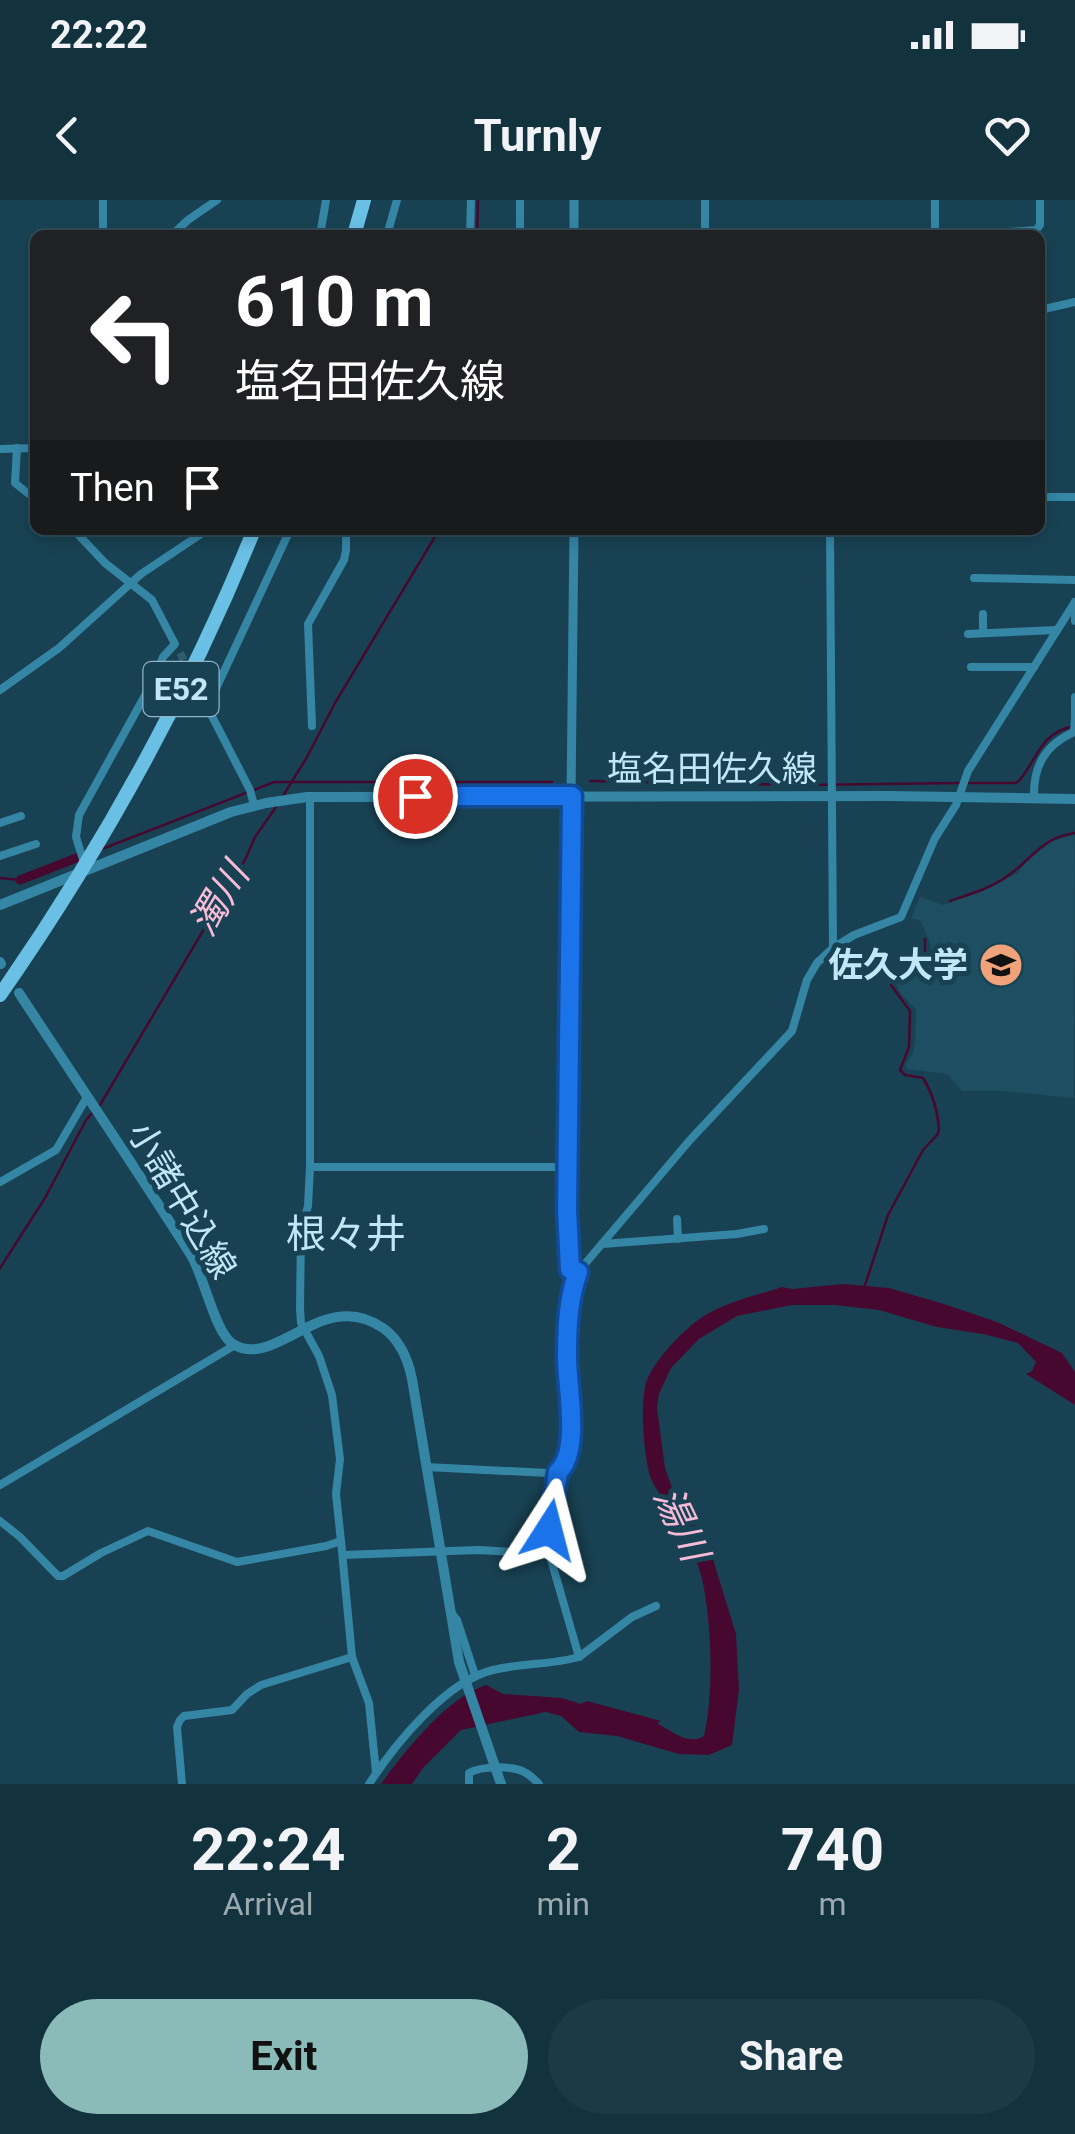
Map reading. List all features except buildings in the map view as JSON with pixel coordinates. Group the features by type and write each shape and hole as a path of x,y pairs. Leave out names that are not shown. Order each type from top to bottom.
{"highway":[{"path":"355,230 363,200"},
{"name":"E52","path":"0,995 97,843 166,721 252,535"}],"main road":[{"name":"塩名田佐久線","path":"252,797 266,802 310,797 572,796 830,788 962,789 1075,799"},
{"path":"0,905 231,812 252,797"},
{"name":"小諸中込線","path":"20,993 193,1259 222,1330 235,1345"},
{"path":"235,1345 250,1350 266,1347 331,1318 360,1317 397,1341 411,1372 450,1612 500,1784"}],"street":[{"path":"103,200 103,230"},
{"path":"177,230 218,200"},
{"path":"321,230 326,200"},
{"path":"388,230 397,200"},
{"path":"470,230 471,200"},
{"path":"520,200 520,230"},
{"path":"574,200 574,230"},
{"path":"705,200 705,230"},
{"path":"935,200 935,230"},
{"path":"1036,230 1040,225 1040,200"},
{"path":"1045,309 1075,302"},
{"path":"17,448 16,483 30,495"},
{"path":"0,449 30,448"},
{"path":"1045,497 1075,497"},
{"path":"79,535 158,609 180,653"},
{"path":"0,690 69,639 132,582 200,535"},
{"path":"205,702 213,695 288,535"},
{"path":"312,726 308,624 344,560 346,535"},
{"path":"574,535 567,1168 570,1269 578,1272"},
{"path":"830,535 833,948"},
{"path":"974,578 1017,574 1075,580"},
{"path":"426,1467 548,1474 563,1467 571,1439 567,1344 578,1272 690,1140 792,1031 810,972 833,948 854,935 901,917 936,838 988,738 1075,602 1075,621"},
{"path":"983,614 983,633"},
{"path":"968,634 1057,630"},
{"path":"86,869 76,837 79,816 163,657 175,644"},
{"path":"977,664 1034,667"},
{"path":"199,691 252,797"},
{"path":"1034,798 1034,775 1042,756 1056,741 1075,730 1075,696"},
{"path":"310,797 310,1167 308,1206 301,1231 300,1309 332,1395 340,1459 336,1494 352,1656 369,1703 376,1772"},
{"path":"0,824 21,816"},
{"path":"0,856 36,844"},
{"path":"0,1182 56,1150 89,1100"},
{"path":"310,1167 567,1168"},
{"path":"677,1219 678,1239"},
{"path":"602,1244 764,1229"},
{"path":"0,1484 235,1345"},
{"path":"558,1472 548,1548 579,1657"},
{"path":"0,1522 58,1576 148,1531 238,1562 341,1541"},
{"path":"343,1555 548,1548"},
{"path":"368,1784 416,1724 469,1680 508,1666 579,1657 632,1617 656,1606"},
{"path":"182,1784 178,1728 184,1716 232,1710 261,1685 352,1656"},
{"path":"469,1784 472,1771 494,1765 520,1770 539,1784"}],"shaded area":[{"name":"佐久大学","path":"1075,835 1074,1098 962,1091 947,1074 906,1069 915,1043 916,1010 897,985 925,968 932,956 921,921 911,918 920,897 943,905 982,891 1018,873 1052,841"}],"water":[{"name":"湯川","path":"843,1284 889,1288 944,1304 997,1322 1062,1353 1075,1372 1075,1405 1026,1374 1036,1362 1018,1343 937,1327 879,1310 835,1305 792,1305 737,1316 699,1339 671,1368 657,1408 665,1468 673,1490 698,1526 712,1556 736,1634 739,1689 732,1745 709,1755 679,1754 617,1736 579,1732 561,1716 546,1712 461,1730 412,1784 381,1784 442,1713 486,1685 503,1694 562,1698 581,1704 587,1701 661,1721 657,1723 686,1738 704,1736 710,1678 705,1592 690,1548 651,1479 643,1429 647,1380 657,1362 683,1333 717,1309 782,1287"}],"waterway":[{"name":"濁川","path":"477,230 478,200"},
{"name":"濁川","path":"283,796 436,535"},
{"path":"968,783 1019,781 1047,740 1074,726"},
{"path":"590,781 960,783"},
{"path":"102,849 274,782 552,782"},
{"name":"濁川","path":"100,1105 276,807"},
{"path":"950,901 995,884 1046,844 1075,833"},
{"path":"20,880 79,857"},
{"path":"0,878 20,880"},
{"path":"865,1285 888,1215 923,1150 939,1130 934,1103 923,1078 905,1075 900,1070 909,1047 910,1011 891,985 893,979 925,959 925,939"},
{"name":"濁川","path":"0,1268 94,1111"}],"tunnel":[{"path":"180,653 199,691"}],"place":[{"name":"佐久大学","path":"1001,965"}],"district":[{"name":"根々井","path":"346,1234"}],"route":[{"path":"415,796 572,796 567,1210 570,1269 578,1272 568,1329 571,1439 558,1472 549,1530"}]}
